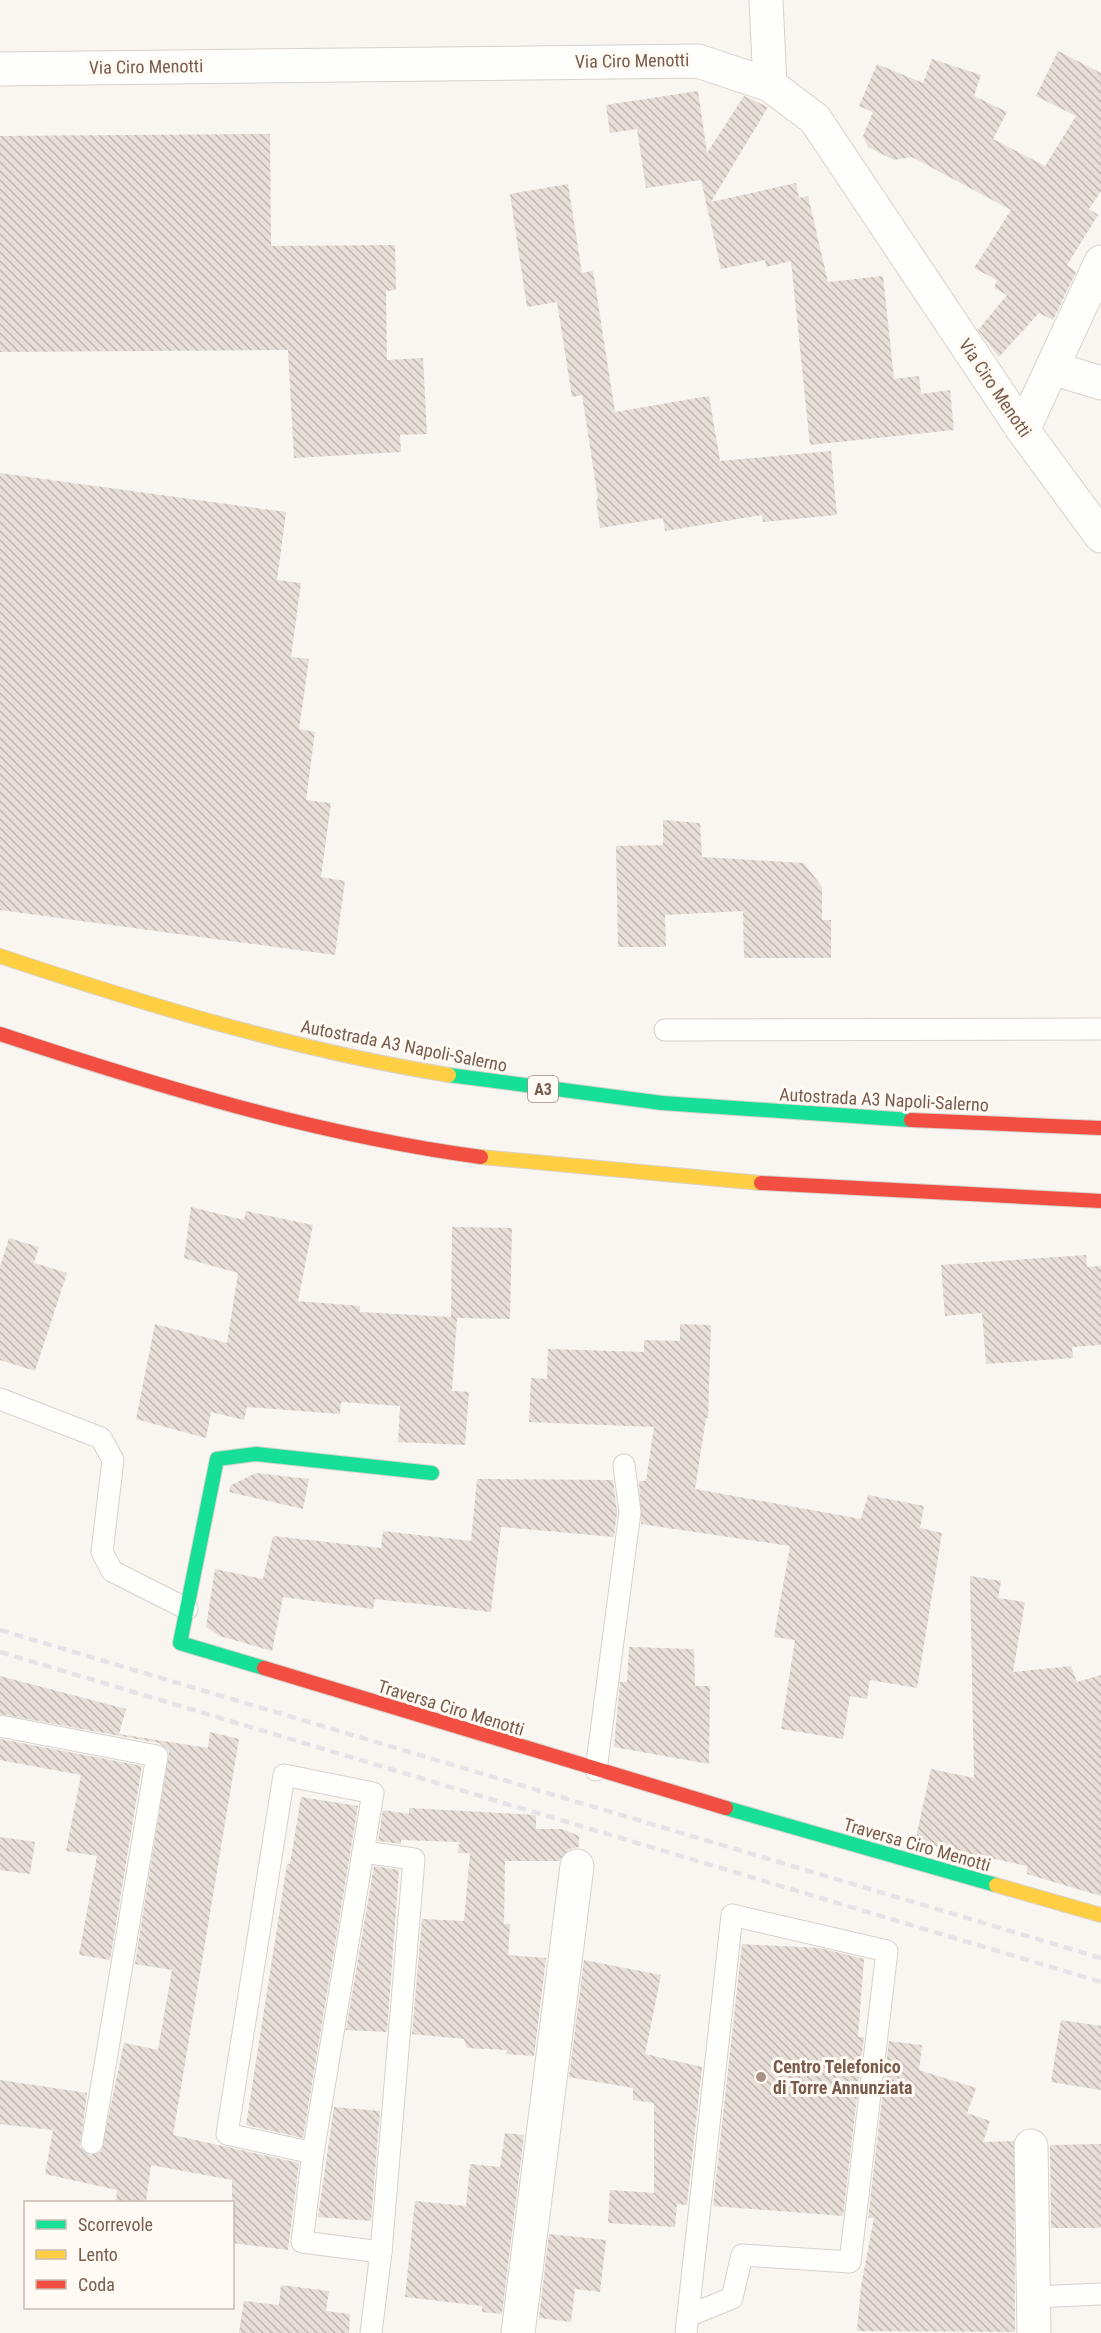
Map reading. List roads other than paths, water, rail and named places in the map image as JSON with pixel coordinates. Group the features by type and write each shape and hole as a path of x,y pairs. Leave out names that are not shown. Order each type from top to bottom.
{"main road":[{"name":"Autostrada A3 Napoli-Salerno","path":"0,956 107,992 258,1035 400,1067 535,1088 712,1108 920,1122 1101,1128"},
{"path":"0,1034 227,1101 413,1146 548,1165 711,1180 1101,1202"},
{"name":"Traversa Ciro Menotti","path":"432,1473 256,1454 217,1459 180,1643 596,1770 1101,1915"}],"street":[{"path":"766,0 770,86"},
{"name":"Via Ciro Menotti","path":"0,69 698,61 770,86 815,119 1023,430 1101,536"},
{"path":"1023,430 1101,262"},
{"path":"1052,368 1101,383"},
{"path":"518,2333 577,1866"},
{"path":"1031,2146 1034,2333"}],"lane":[{"path":"665,1030 1101,1029"},
{"path":"0,1399 101,1438 113,1460 102,1552 112,1571 187,1609"},
{"path":"596,1770 630,1512 624,1465"},
{"path":"0,1726 157,1756 92,2143"},
{"path":"313,2153 226,2134 284,1775 373,1793 313,2153 302,2242 381,2252"},
{"path":"363,1852 414,1859 381,2252 371,2333"},
{"path":"732,1915 887,1951 850,2262 742,2255 732,2298 687,2325 732,1915"},
{"path":"1034,2297 1101,2294"}],"railway":[{"path":"0,1630 1101,1958"},
{"path":"0,1652 1101,1982"}],"place":[{"name":"Centro Telefonico di Torre Annunziata","path":"761,2077"}]}
